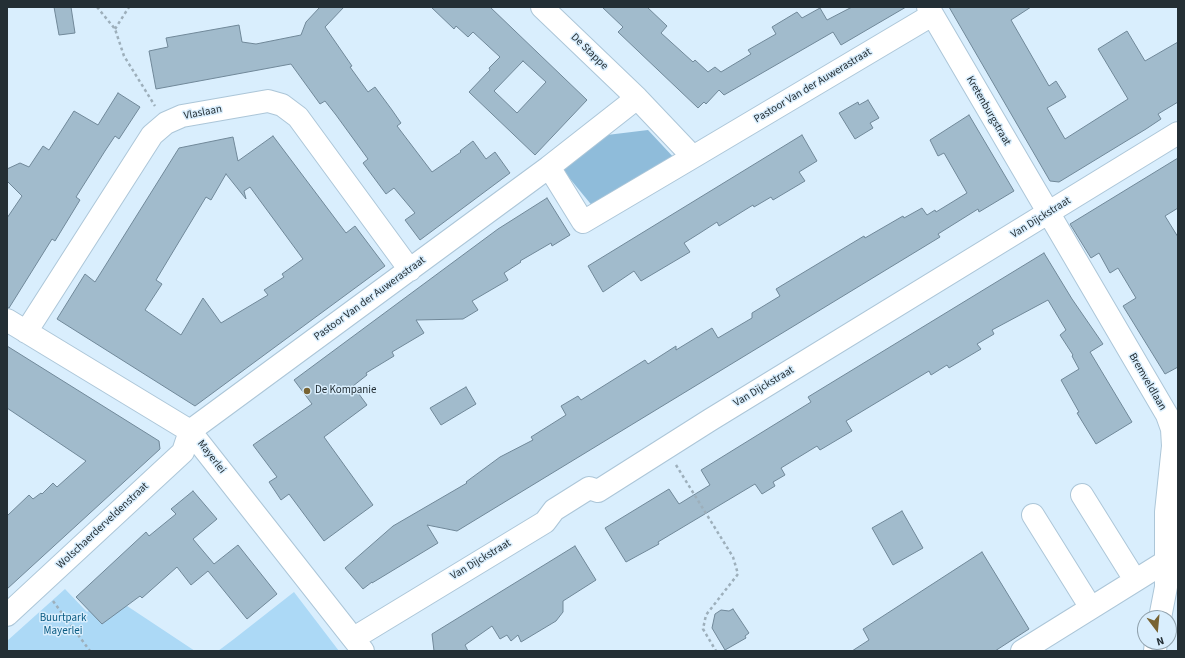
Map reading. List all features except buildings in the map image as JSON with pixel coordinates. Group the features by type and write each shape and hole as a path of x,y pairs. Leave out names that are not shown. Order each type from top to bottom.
{"street":[{"name":"De Stappe","path":"542,7 637,98"},
{"name":"Pastoor Van der Auwerastraat","path":"549,167 583,222 930,11"},
{"name":"Kretenburgstraat","path":"930,11 1048,214"},
{"path":"637,98 693,156"},
{"name":"Pastoor Van der Auwerastraat","path":"190,431 549,167 637,98"},
{"name":"Vlaslaan","path":"26,332 152,135 166,123 182,116 268,102 282,105 298,117 410,270"},
{"name":"Van Dijckstraat","path":"358,645 545,522 554,510 589,488 598,491 710,420 1178,133"},
{"name":"Bremveldlaan","path":"1048,214 1158,400 1172,429 1173,446 1166,512 1166,587 1162,610"},
{"name":"Mayerlei","path":"7,320 190,431 358,645"},
{"name":"Wolschaerderveldenstraat","path":"7,615 183,452 190,431"},
{"path":"1082,495 1135,580"},
{"path":"1033,515 1091,608"},
{"path":"1022,651 1165,562"}],"path":[{"path":"97,7 115,29 124,56 166,123"},
{"path":"115,29 129,7"},
{"path":"675,463 734,557 738,574 706,615 702,629 716,651"},
{"path":"40,584 90,651"}],"green space":[{"name":"Buurtpark Mayerlei","path":"65,589 87,612 109,594 195,651 7,651 7,641"},
{"path":"294,592 339,651 218,651 234,639"}],"shaded area":[{"path":"648,130 677,161 594,208 562,169 607,135"}],"place":[{"name":"De Kompanie","path":"307,391"}]}
